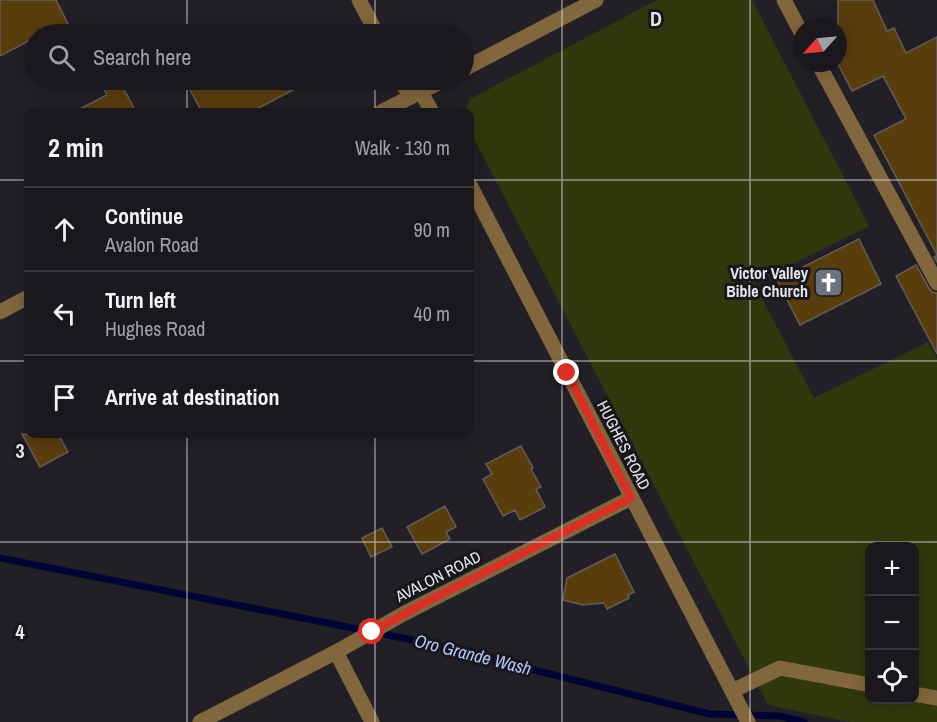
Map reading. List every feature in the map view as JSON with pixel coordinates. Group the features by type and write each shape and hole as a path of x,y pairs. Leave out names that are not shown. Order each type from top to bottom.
{"street":[{"path":"359,0 372,24"},
{"path":"474,64 596,0"},
{"path":"784,0 794,18"},
{"path":"823,72 937,283"},
{"path":"412,90 428,108"},
{"path":"389,108 424,90"},
{"name":"HUGHES ROAD","path":"474,193 748,722"},
{"path":"0,312 24,299"},
{"name":"AVALON ROAD","path":"200,722 336,652 405,613 631,498"},
{"path":"336,652 372,722"},
{"path":"732,691 780,668 865,684"},
{"path":"919,695 937,698"}],"green space":[{"path":"657,0 752,0 869,226 754,283 814,398 928,342 937,359 937,722 850,722 768,705 474,139 474,108 467,108 470,99"}],"building":[{"path":"0,0 56,0 68,24 24,24 24,43 0,56"},
{"path":"838,0 873,0 887,31 894,28 906,53 937,37 937,255 874,135 906,119 883,76 852,91 842,72 847,72 847,18 838,18"},
{"path":"104,90 124,90 134,108 82,108 107,95"},
{"path":"190,90 293,90 259,108 200,108"},
{"name":"Victor Valley Bible Church","path":"859,239 881,284 800,325 777,280"},
{"path":"916,265 932,292 937,293 937,354 896,276"},
{"path":"24,438 60,438 68,452 40,467"},
{"path":"521,446 541,487 536,489 545,507 520,520 515,510 503,516 483,479 492,474 486,464"},
{"path":"445,506 456,527 446,532 450,539 422,554 407,527"},
{"path":"382,528 392,547 371,557 362,538"},
{"path":"615,554 634,592 628,595 629,598 607,609 604,603 583,605 563,600 567,578"}],"waterway":[{"name":"Oro Grande Wash","path":"0,558 423,642 710,714 779,716 804,722"}],"place":[{"name":"Victor Valley Bible Church","path":"829,282"}],"route":[{"path":"372,632 424,603 631,498 567,373"}]}
